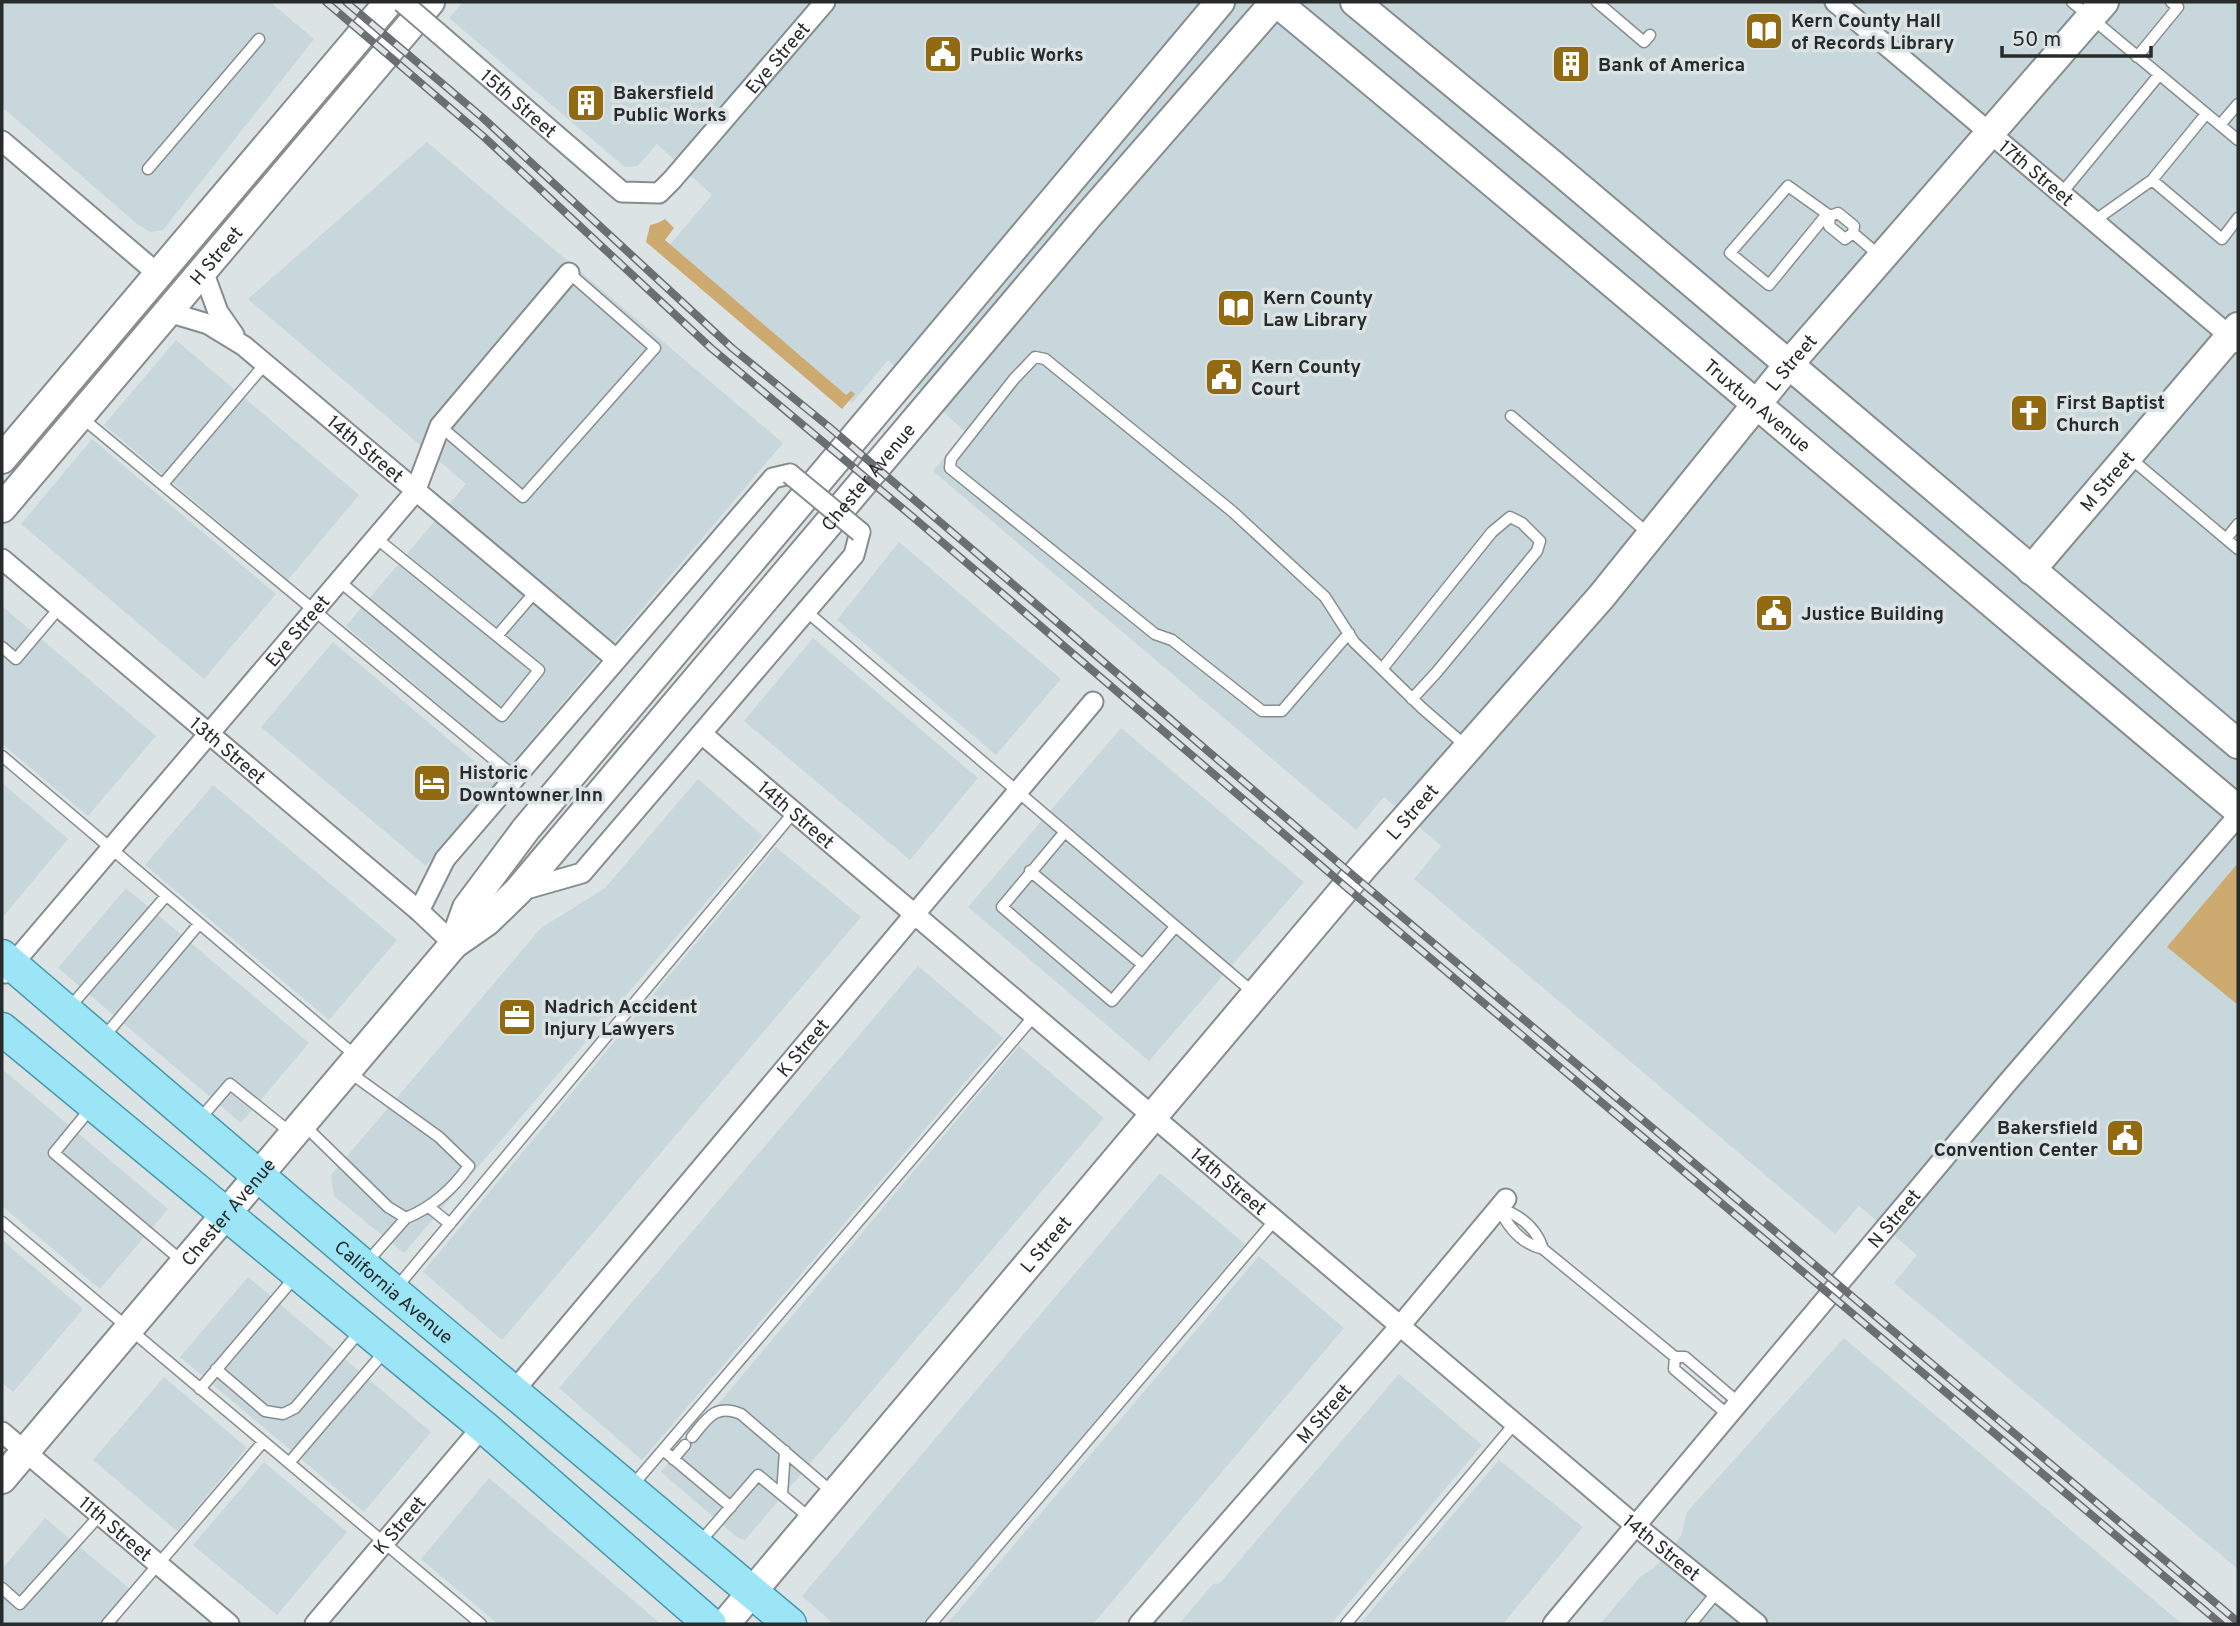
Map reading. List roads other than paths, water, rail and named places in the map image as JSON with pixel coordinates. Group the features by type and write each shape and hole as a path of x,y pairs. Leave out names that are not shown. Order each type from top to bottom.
{"main road":[{"name":"H Street","path":"2,459 389,2"},
{"name":"H Street","path":"2,508 430,2"},
{"name":"Chester Avenue","path":"454,944 467,908 526,829 1220,2"},
{"name":"Chester Avenue","path":"2,1479 454,944 487,921 518,891 1088,216 1275,2"},
{"name":"Truxtun Avenue","path":"1275,2 1521,205 2238,810"},
{"path":"1355,2 1554,166 2238,744"},
{"name":"L Street","path":"725,1624 1364,866 1601,597 1789,364 1989,132 2089,7"},
{"path":"84,412 111,363 158,299 158,274"},
{"name":"M Street","path":"2031,570 2236,336"},
{"name":"California Avenue","path":"5,966 101,1041 393,1291 790,1624"},
{"path":"2,1030 483,1426 710,1624"}],"street":[{"name":"15th Street","path":"402,2 622,192 640,193"},
{"name":"Eye Street","path":"640,193 659,193 672,180 825,2"},
{"name":"17th Street","path":"1835,2 2061,194 2236,336"},
{"path":"2,141 158,274"},
{"name":"14th Street","path":"203,271 218,312 244,346"},
{"name":"Eye Street","path":"5,966 110,849 415,492 440,426 569,273"},
{"name":"14th Street","path":"168,312 208,324 244,346 616,659"},
{"path":"419,912 445,859 514,777 773,478 790,474 860,532 853,555 582,873 518,891"},
{"name":"13th Street","path":"2,559 454,944"},
{"name":"K Street","path":"513,1392 1093,702"},
{"name":"14th Street","path":"702,734 1636,1526 1757,1624"},
{"name":"N Street","path":"1553,1624 2008,1082 2238,816"},
{"name":"M Street","path":"1139,1624 1401,1326 1502,1204"},
{"name":"K Street","path":"315,1624 483,1426"},
{"name":"11th Street","path":"2,1432 229,1624"}],"lane":[{"path":"1597,2 1644,42 1650,35"},
{"path":"2137,57 2178,7 2171,2"},
{"path":"2089,7 2137,57 2238,140"},
{"path":"149,169 259,39"},
{"path":"2061,194 2159,75"},
{"path":"2220,125 2238,104"},
{"path":"2094,221 2152,180 2206,114"},
{"path":"2152,180 2222,239 2238,218"},
{"path":"1829,215 1788,186 1730,253 1769,285 1829,215 1838,213 1854,226 1853,233 1844,239 1829,226 1829,215"},
{"path":"1853,233 1882,257"},
{"path":"440,426 523,497 655,348 569,273"},
{"path":"1349,633 1282,711 1262,711 1172,640 1155,634 950,468 951,459 1035,357 1045,359 1249,527 1325,597 1349,633 1354,642 1412,699 1468,748"},
{"path":"163,484 265,364"},
{"path":"84,412 163,484 514,777"},
{"path":"1511,416 1650,535"},
{"path":"2128,457 2238,549"},
{"path":"1382,669 1492,532 1510,517 1522,523 1540,541 1537,551 1412,699"},
{"path":"2226,539 2238,524"},
{"path":"339,581 502,716 539,670 376,538"},
{"path":"497,636 536,592"},
{"path":"2,647 16,659 60,607"},
{"path":"806,611 1255,995"},
{"path":"2,756 199,924 352,1064 439,1136 469,1166 455,1185 429,1207 406,1218 364,1266"},
{"path":"393,1291 794,812"},
{"path":"1064,833 1002,907 1112,1001 1175,927"},
{"path":"1030,871 1143,965"},
{"path":"66,1012 166,896"},
{"path":"101,1041 199,924"},
{"path":"630,1489 1034,1016"},
{"path":"196,1123 230,1084 298,1129 388,1207 406,1218"},
{"path":"93,1105 54,1153 184,1263"},
{"path":"1502,1204 1508,1225 1532,1246 1544,1248 1675,1357 1685,1357 1733,1409"},
{"path":"429,1207 450,1224"},
{"path":"931,1624 1275,1220"},
{"path":"2,1222 481,1624"},
{"path":"200,1388 298,1274"},
{"path":"216,1369 265,1411 283,1414 295,1408 363,1328"},
{"path":"289,1463 387,1348"},
{"path":"1675,1357 1674,1369 1733,1409"},
{"path":"673,1459 712,1414 730,1409 741,1413 835,1494"},
{"path":"1346,1624 1515,1423"},
{"path":"107,1624 263,1442"},
{"path":"663,1450 731,1507"},
{"path":"782,1494 785,1451"},
{"path":"697,1545 758,1475 813,1521"},
{"path":"2,1588 20,1604 99,1516"},
{"path":"1691,1624 1717,1592"}],"railway":[{"path":"326,2 484,137 711,348 2221,1624"},
{"path":"346,2 483,118 732,348 828,426 1355,877 2238,1622"}],"place":[{"name":"Kern County Hall of Records Library","path":"1764,31"},
{"name":"Public Works","path":"943,54"},
{"name":"Bank of America","path":"1571,64"},
{"name":"Bakersfield Public Works","path":"586,103"},
{"name":"Kern County Law Library","path":"1236,308"},
{"name":"Kern County Court","path":"1224,377"},
{"name":"First Baptist Church","path":"2029,413"},
{"name":"Justice Building","path":"1774,613"},
{"name":"Historic Downtowner Inn","path":"432,783"},
{"name":"Nadrich Accident Injury Lawyers","path":"517,1017"},
{"name":"Bakersfield Convention Center","path":"2125,1138"}]}
